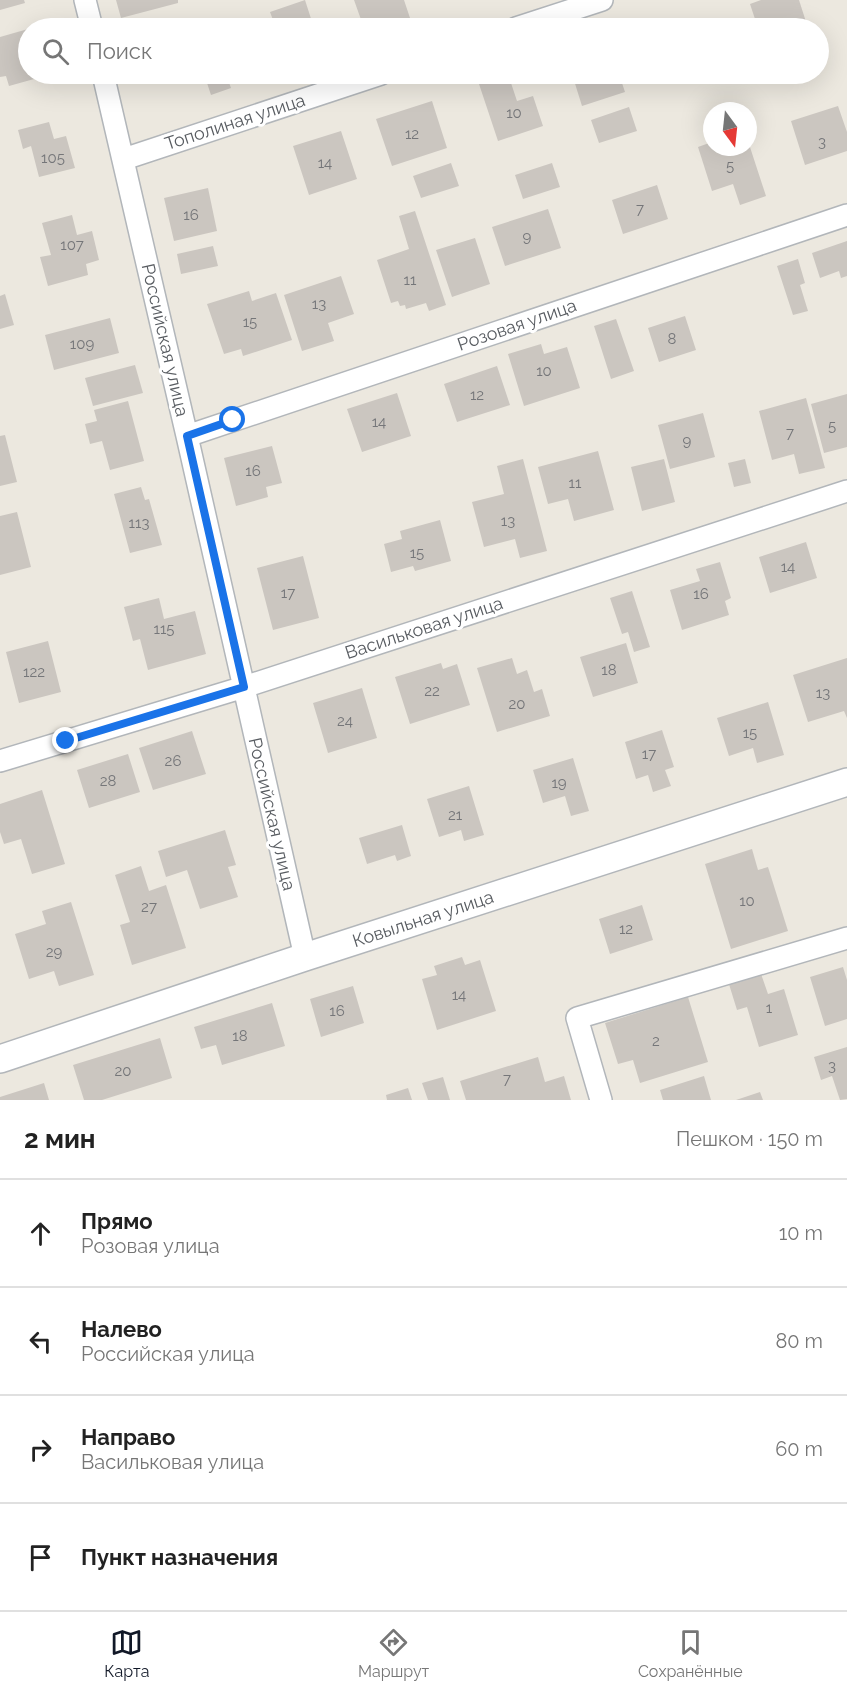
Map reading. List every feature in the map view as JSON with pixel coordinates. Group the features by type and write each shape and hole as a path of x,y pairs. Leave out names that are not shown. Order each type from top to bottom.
{"street":[{"path":"85,0 90,18"},
{"path":"547,18 602,0"},
{"name":"Российская улица","path":"105,84 305,957"},
{"name":"Тополиная улица","path":"124,159 351,84"},
{"name":"Розовая улица","path":"187,436 847,215"},
{"name":"Васильковая улица","path":"0,761 244,687 847,490"},
{"name":"Ковыльная улица","path":"0,1059 305,957 847,782"},
{"path":"601,1100 577,1018 847,938"}],"building":[{"path":"0,0 24,0 25,3 0,10"},
{"path":"116,0 178,0 178,3 121,18"},
{"path":"305,0 311,18 272,18 270,12"},
{"path":"354,0 404,0 410,18 360,18"},
{"path":"761,0 799,0 805,18 755,18 750,4"},
{"path":"18,32 18,83 9,86 6,76 0,77 0,37"},
{"path":"207,84 230,84 231,88 211,95"},
{"path":"479,84 511,84 517,101 533,96 543,126 498,141"},
{"path":"575,84 622,84 625,92 582,106"},
{"path":"432,101 447,148 392,166 376,119"},
{"path":"838,106 847,132 847,151 805,165 791,121"},
{"path":"629,107 637,131 599,143 591,120"},
{"path":"49,122 54,139 66,136 75,168 39,177 31,146 23,149 18,130"},
{"path":"341,131 357,179 309,195 293,146"},
{"path":"703,145 703,156 753,156 766,196 740,205 733,184 712,191 698,147"},
{"path":"451,163 459,186 421,198 413,176"},
{"path":"552,163 560,187 523,199 515,175"},
{"path":"657,185 668,219 623,234 612,200"},
{"path":"208,188 217,231 174,241 164,198"},
{"path":"548,209 561,248 505,266 492,227"},
{"path":"415,211 446,305 429,311 426,303 406,309 405,305 400,306 398,301 391,303 377,260 409,249 399,216"},
{"path":"72,215 77,235 92,231 99,260 86,264 88,275 48,286 40,257 51,255 42,223"},
{"path":"475,238 490,284 452,297 436,250"},
{"path":"847,241 847,276 841,278 839,271 820,278 812,253"},
{"path":"213,246 218,266 181,274 177,254"},
{"path":"798,259 805,283 800,285 808,311 793,315 777,266"},
{"path":"341,276 354,314 328,323 334,341 302,351 284,295"},
{"path":"249,291 252,301 276,293 292,340 243,356 241,349 224,354 207,304"},
{"path":"5,294 14,325 0,329 0,296"},
{"path":"685,316 696,350 659,362 648,328"},
{"path":"110,318 119,353 54,370 45,335"},
{"path":"616,319 634,371 611,379 594,326"},
{"path":"541,344 544,354 567,347 580,388 524,406 508,354"},
{"path":"135,365 143,393 93,406 85,378"},
{"path":"497,366 510,405 457,422 444,384"},
{"path":"397,393 411,436 362,452 347,409"},
{"path":"847,394 847,447 824,453 811,404"},
{"path":"806,398 825,468 799,474 794,454 772,460 759,411"},
{"path":"128,401 144,461 110,470 102,441 90,444 85,424 97,421 94,410"},
{"path":"703,413 715,457 670,469 658,425"},
{"path":"5,435 17,482 0,486 0,436"},
{"path":"272,446 282,483 266,487 268,497 236,506 224,458"},
{"path":"598,451 614,510 574,521 568,499 548,504 538,467"},
{"path":"523,459 547,551 520,558 515,539 484,547 472,502 504,494 497,466"},
{"path":"664,459 675,502 642,511 631,467"},
{"path":"745,459 751,483 734,487 728,463"},
{"path":"141,487 145,500 149,499 162,545 130,553 114,494"},
{"path":"17,512 31,567 0,575 0,516"},
{"path":"440,520 451,561 415,571 413,566 391,572 384,544 402,539 400,531"},
{"path":"806,542 817,578 770,593 759,557"},
{"path":"303,556 319,618 273,630 257,568"},
{"path":"720,562 731,598 725,601 729,615 682,630 670,590 700,581 696,569"},
{"path":"632,591 650,647 634,652 628,632 622,634 610,598"},
{"path":"159,598 164,619 195,611 206,654 148,670 140,639 133,641 124,607"},
{"path":"48,641 61,692 19,703 6,652"},
{"path":"626,643 638,683 593,697 580,657"},
{"path":"512,658 517,674 527,670 534,692 542,689 550,716 497,732 477,668"},
{"path":"847,658 847,718 844,711 808,722 793,675"},
{"path":"441,663 443,669 457,664 470,705 410,724 395,677"},
{"path":"362,688 377,738 328,753 313,703"},
{"path":"768,702 784,755 757,763 753,748 729,756 717,718"},
{"path":"662,730 674,767 665,770 671,786 653,792 648,775 636,779 625,742"},
{"path":"192,731 206,774 153,790 139,748"},
{"path":"128,754 140,792 89,808 77,770"},
{"path":"573,758 589,811 571,816 565,796 543,803 533,770"},
{"path":"469,786 484,835 464,841 461,830 439,837 427,799"},
{"path":"42,790 65,864 32,874 21,839 4,844 0,832 0,804"},
{"path":"402,825 411,856 397,861 395,855 367,864 359,838"},
{"path":"225,830 236,865 228,867 238,897 200,909 187,870 166,877 158,851"},
{"path":"752,849 758,870 768,867 788,931 731,949 705,864"},
{"path":"141,866 149,891 166,885 186,948 132,965 120,925 130,922 115,875"},
{"path":"71,902 94,975 59,986 54,971 29,979 15,934 46,924 42,911"},
{"path":"642,905 653,940 610,954 599,919"},
{"path":"462,957 465,965 480,960 496,1011 437,1030 422,979 437,975 434,966"},
{"path":"843,967 847,980 847,1019 825,1026 810,977"},
{"path":"760,971 768,994 784,989 798,1035 759,1047 747,1007 737,1010 728,981"},
{"path":"353,986 364,1023 321,1037 310,999"},
{"path":"688,997 708,1062 640,1083 633,1060 618,1064 605,1023"},
{"path":"272,1003 285,1046 222,1065 216,1045 201,1049 194,1027"},
{"path":"160,1038 172,1078 102,1100 84,1100 73,1065"},
{"path":"847,1047 847,1099 840,1100 832,1076 821,1080 814,1057"},
{"path":"538,1057 545,1082 564,1076 571,1100 466,1100 460,1081"},
{"path":"704,1076 711,1100 663,1100 660,1090"},
{"path":"443,1077 450,1100 428,1100 422,1083"},
{"path":"44,1083 49,1100 0,1100 0,1097"},
{"path":"408,1088 412,1100 387,1100 386,1095"},
{"path":"760,1092 763,1100 736,1100"}],"route":[{"path":"66,741 244,687 187,436 233,420"}]}
